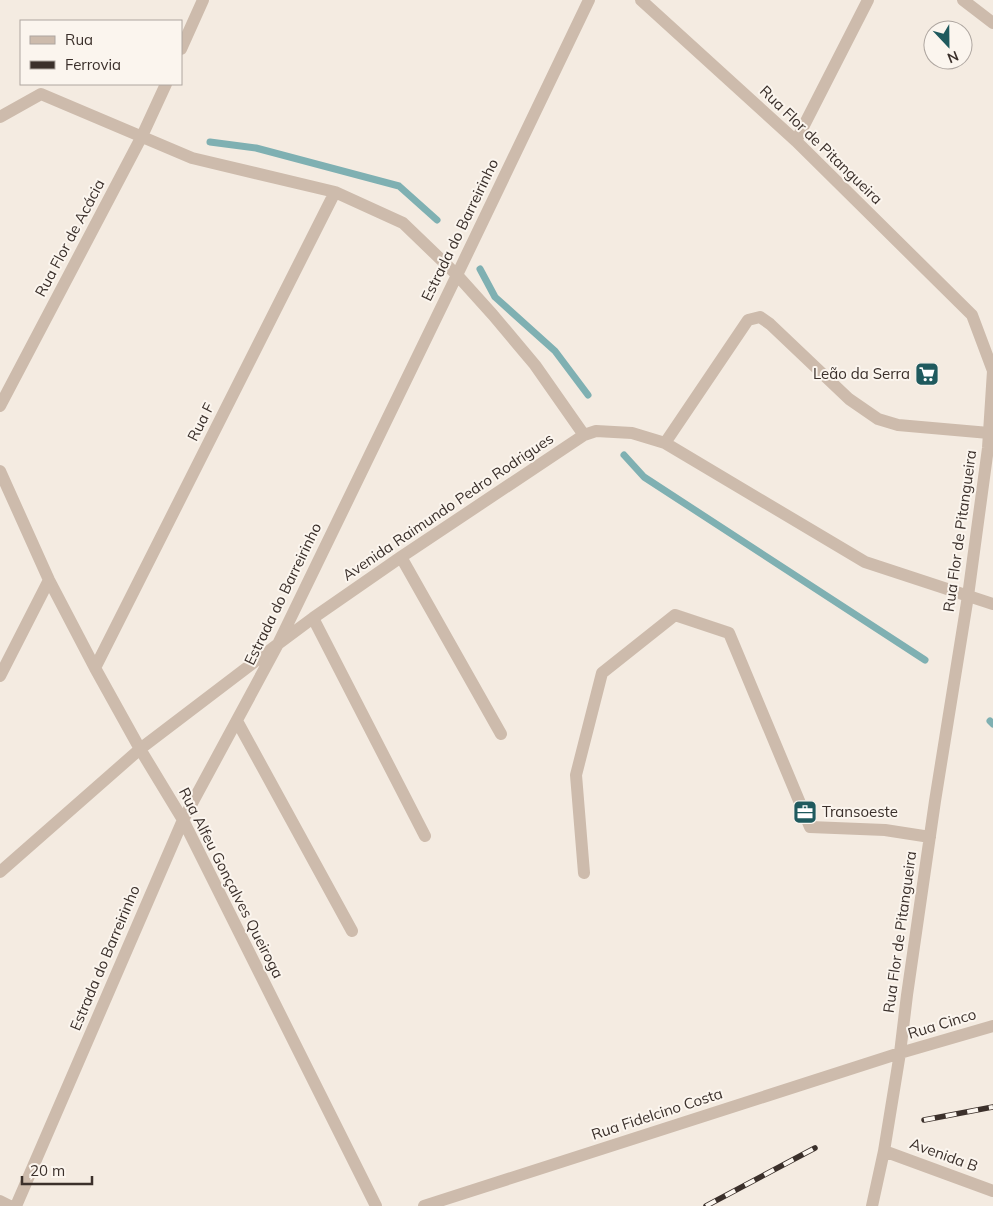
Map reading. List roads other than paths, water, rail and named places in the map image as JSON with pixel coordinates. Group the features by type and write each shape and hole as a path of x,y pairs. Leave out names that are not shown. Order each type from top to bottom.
{"street":[{"path":"182,47 203,0"},
{"name":"Estrada do Barreirinho","path":"16,1206 183,820 278,644 588,0"},
{"name":"Rua Flor de Pitangueira","path":"641,0 796,141 972,315 993,371 989,433 968,596 930,837 900,1053 884,1151 872,1206"},
{"path":"796,141 868,0"},
{"path":"963,0 993,23"},
{"name":"Rua Flor de Acácia","path":"0,406 142,136 166,85"},
{"path":"0,117 41,94 192,158 335,192 403,223 457,275 493,314 535,364 584,435"},
{"name":"Rua F","path":"95,668 335,192"},
{"path":"665,444 748,320 760,318 770,324 849,399 878,419 898,426 989,433"},
{"name":"Avenida Raimundo Pedro Rodrigues","path":"0,872 140,748 313,618 401,556 584,435 596,431 632,433 665,444 865,562 993,604"},
{"name":"Rua Alfeu Gonçalves Queiroga","path":"0,472 50,580 95,668 183,820 376,1206"},
{"path":"401,556 501,734"},
{"path":"0,676 50,580"},
{"path":"584,873 576,775 602,673 675,616 729,633 810,827 885,830 930,837"},
{"path":"313,618 425,836"},
{"path":"237,721 352,931"},
{"name":"Rua Cinco","path":"900,1053 993,1026"},
{"name":"Rua Fidelcino Costa","path":"424,1206 900,1053"},
{"name":"Avenida B","path":"884,1151 990,1186"},
{"path":"0,1201 10,1206"}],"waterway":[{"path":"210,142 256,148 399,186 437,220"},
{"path":"480,269 495,297 555,351 588,395"},
{"path":"624,455 644,477 925,660"},
{"path":"990,721 993,724"}],"railway":[{"path":"924,1120 993,1107"},
{"path":"706,1206 815,1148"}],"place":[{"name":"Leão da Serra","path":"927,374"},
{"name":"Transoeste","path":"805,812"}]}
